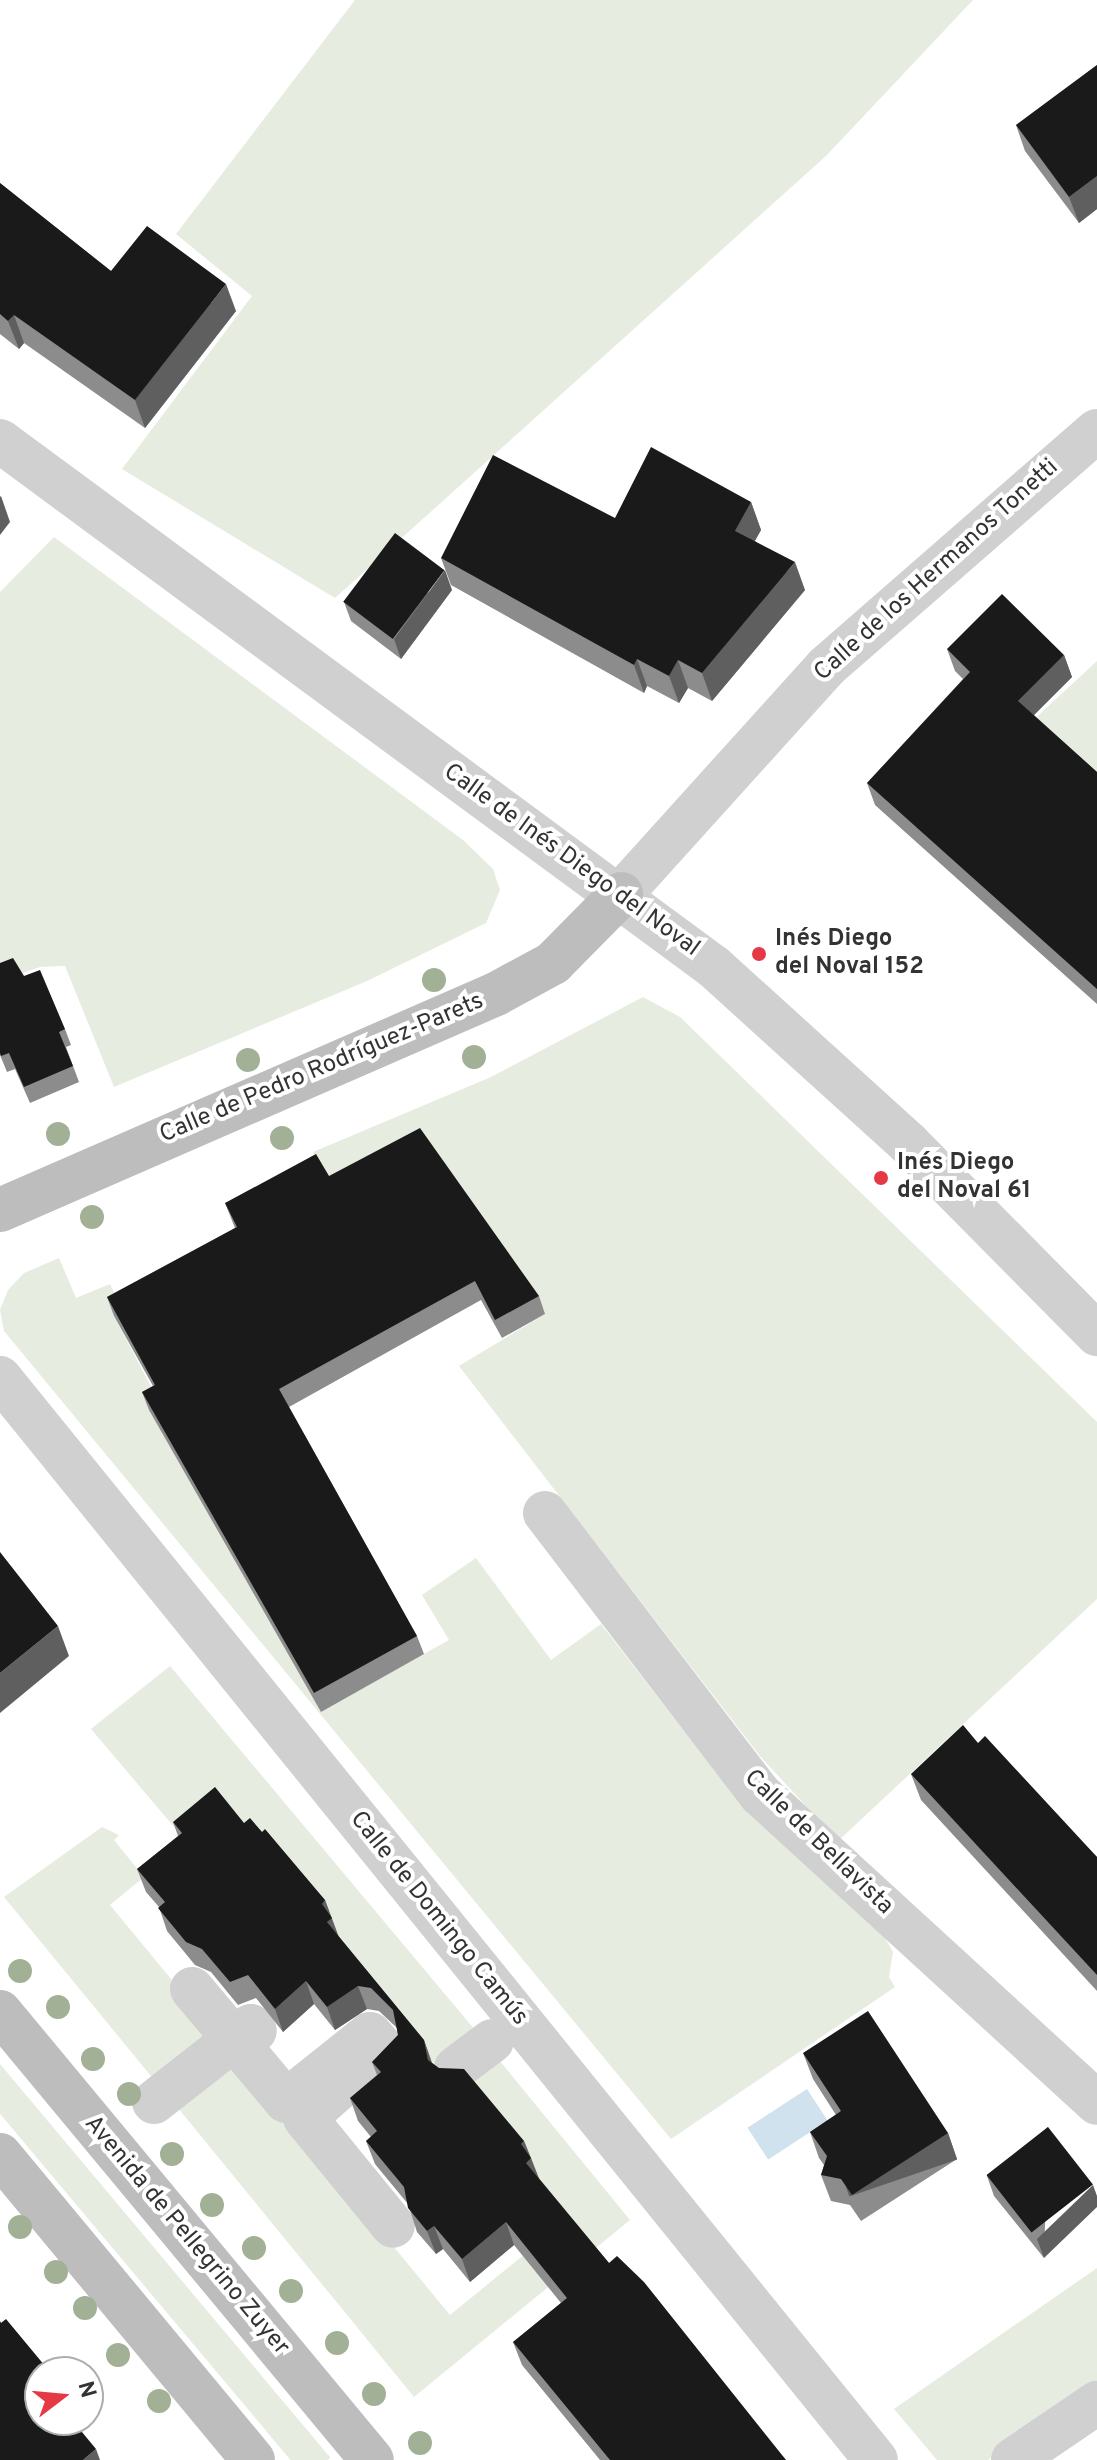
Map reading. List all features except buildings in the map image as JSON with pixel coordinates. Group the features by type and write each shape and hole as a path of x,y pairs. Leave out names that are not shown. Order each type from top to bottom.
{"main road":[{"name":"Calle de Pedro Rodríguez-Parets","path":"0,1210 496,994 553,963 621,894"},
{"name":"Avenida de Pellegrino Zuyer","path":"0,2012 372,2460"},
{"path":"0,2155 253,2460"}],"street":[{"name":"Calle de los Hermanos Tonetti","path":"621,894 826,667 1097,431"},
{"name":"Calle de Inés Diego del Noval","path":"0,441 218,606 621,894 714,967 859,1097 1014,1245 1097,1334"},
{"name":"Calle de Domingo Camús","path":"0,1378 876,2460"},
{"name":"Calle de Bellavista","path":"545,1513 760,1794 1097,2103"},
{"path":"192,1989 286,2101 381,2028 305,2118 393,2226"},
{"path":"154,2102 234,2039"},
{"path":"456,2068 492,2041"},
{"path":"1013,2460 1097,2403"}],"shaded area":[{"path":"355,0 973,0 826,156 335,598 122,469 252,296 176,234"},
{"path":"54,537 463,840 493,869 500,890 486,923 367,981 114,1087 65,966 40,967 0,981 0,592"},
{"path":"1097,661 1097,787 1028,725"},
{"path":"643,997 680,1017 1097,1422 1097,1599 838,1841 760,1756 459,1366 545,1314 336,1195 313,1152 491,1077"},
{"path":"59,1258 76,1298 110,1284 123,1311 114,1316 321,1711 449,1640 422,1595 476,1558 551,1660 601,1624 732,1793 881,1931 893,1952 889,1977 895,1987 671,2139 4,1331 0,1310 8,1290 24,1273"},
{"path":"170,1666 480,2036 437,2070 335,1946 186,1841 91,1729"},
{"path":"102,1827 119,1835 114,1840 144,1877 110,1905 218,2036 160,2087 4,1897"},
{"path":"234,2053 450,2315 564,2222 461,2085 495,2055 630,2220 414,2397 174,2103"},
{"path":"0,2064 330,2458 291,2460 0,2114"},
{"path":"1097,2268 1097,2386 988,2460 937,2460 894,2409"}],"water":[{"path":"807,2089 828,2121 768,2160 747,2128"}],"place":[{"name":"Inés Diego del Noval 152","path":"759,954"},
{"name":"Inés Diego del Noval 61","path":"881,1178"}]}
